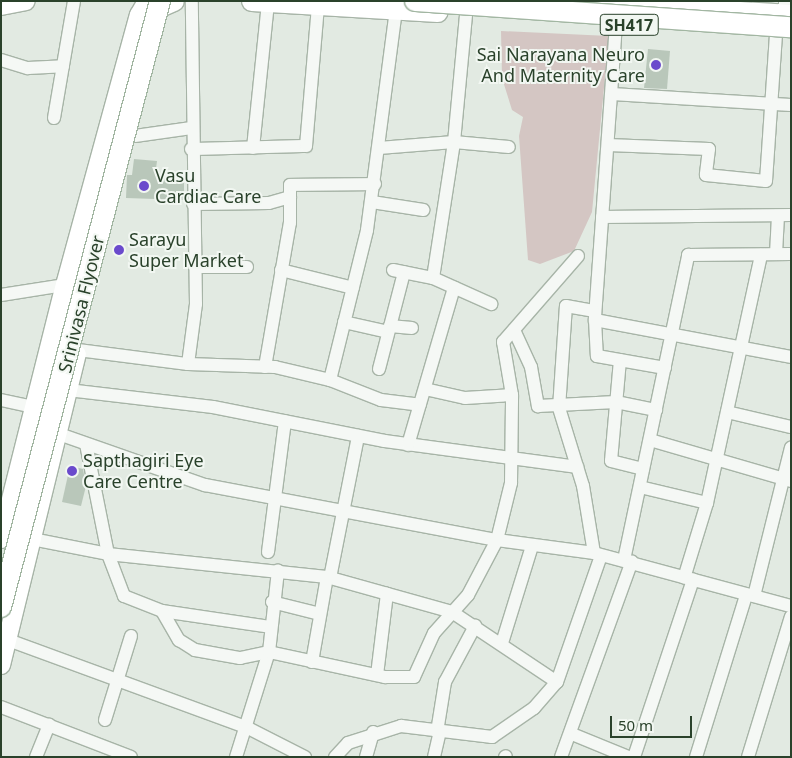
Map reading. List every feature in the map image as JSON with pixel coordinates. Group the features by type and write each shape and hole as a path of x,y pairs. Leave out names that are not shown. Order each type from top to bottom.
{"main road":[{"path":"415,1 786,22"},
{"name":"SH417","path":"552,1 726,5 786,22"},
{"name":"Srinivasa Flyover","path":"1,566 165,2"},
{"name":"Srinivasa Flyover","path":"1,607 165,2"},
{"name":"SH417","path":"260,2 396,8 725,32 786,22"}],"street":[{"path":"1,6 26,1"},
{"path":"54,118 74,1"},
{"path":"165,2 191,128 196,304 188,364"},
{"path":"1,665 78,350 135,136 165,2"},
{"path":"1,539 4,520 65,286 139,15 165,2"},
{"path":"253,148 260,2"},
{"path":"191,149 306,146 318,5"},
{"path":"725,32 726,5"},
{"path":"330,380 372,202 396,8"},
{"path":"433,278 454,142 466,14"},
{"path":"608,145 709,149 706,175 766,181 771,104 786,22"},
{"path":"616,24 594,315 597,356 665,368"},
{"path":"1,60 28,68 63,66"},
{"path":"612,94 791,105"},
{"path":"135,136 191,128"},
{"path":"379,148 454,142 509,147"},
{"path":"265,367 281,270 290,185 375,184"},
{"path":"193,204 269,203 290,197"},
{"path":"372,202 423,210"},
{"path":"602,217 791,215"},
{"path":"776,254 778,216"},
{"path":"561,757 572,734 628,560 643,469 688,256 791,254"},
{"path":"634,757 688,579 708,503 761,255"},
{"path":"162,611 179,640 195,650 240,658 269,652 377,675 414,677 434,633 468,595 497,540 511,483 512,395 503,342 578,256"},
{"path":"195,267 247,267"},
{"path":"281,270 353,288"},
{"path":"379,369 389,329 398,271 433,278 491,304"},
{"path":"1,295 65,286"},
{"path":"408,445 454,288"},
{"path":"335,757 348,743 373,732 401,726 438,732 492,736 534,708 557,682 598,554 577,467 559,408 566,306 671,335 791,357"},
{"path":"344,322 389,329 412,328"},
{"path":"514,330 531,368 538,406 559,408 616,402 656,410"},
{"path":"78,350 188,364 265,367 330,380 381,400 420,405"},
{"path":"620,360 611,461 643,469"},
{"path":"425,389 465,398 512,395"},
{"path":"68,390 213,407 408,445 511,460 577,467"},
{"path":"1,400 35,407"},
{"path":"727,412 791,427"},
{"path":"268,552 285,421"},
{"path":"59,434 171,476 275,498 497,540 628,560 688,579 791,606"},
{"path":"312,662 320,614 358,436"},
{"path":"650,440 787,480"},
{"path":"86,444 108,554 124,596 162,611 270,627"},
{"path":"696,757 787,480 791,448"},
{"path":"640,487 708,503"},
{"path":"32,539 108,554 278,570 329,577 452,612 502,643 557,682"},
{"path":"502,643 532,546"},
{"path":"236,757 248,728 269,652 272,602 278,570"},
{"path":"377,675 387,594"},
{"path":"272,602 320,614"},
{"path":"748,757 791,616"},
{"path":"434,757 445,682 475,626"},
{"path":"105,720 131,636"},
{"path":"8,640 117,678 248,728 305,757"},
{"path":"1,707 131,757"},
{"path":"36,757 49,724"},
{"path":"366,757 373,732"},
{"path":"572,734 628,757"}],"shaded area":[{"path":"501,31 609,36 592,212 574,251 540,264 528,260 519,136 523,117 512,110 502,78"}],"building":[{"path":"648,49 670,51 667,89 644,88"},
{"path":"134,159 157,161 155,176 184,177 184,200 126,198 127,175 132,175"},
{"path":"70,466 83,469 86,486 81,506 62,502"}],"place":[{"name":"Sai Narayana Neuro And Maternity Care","path":"656,65"},
{"name":"Vasu Cardiac Care","path":"144,186"},
{"name":"Sarayu Super Market","path":"119,250"},
{"name":"Sapthagiri Eye Care Centre","path":"72,471"}]}
